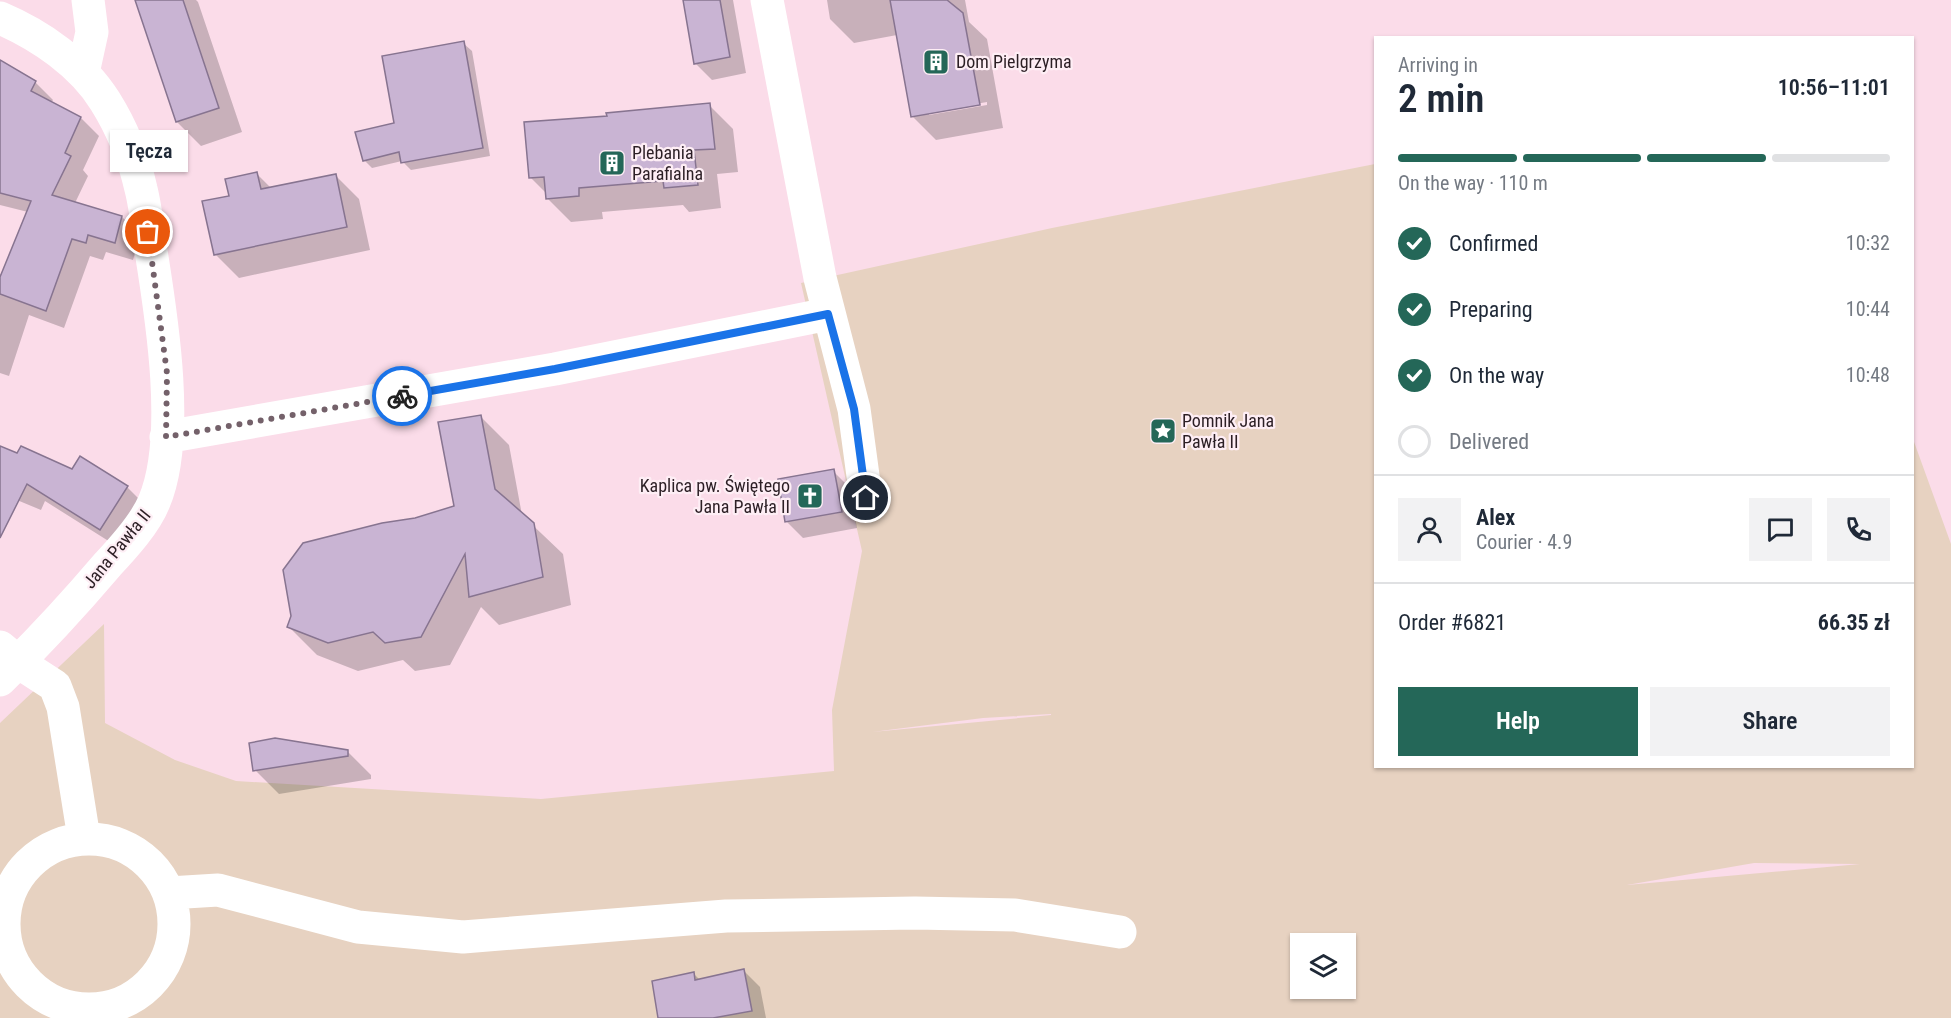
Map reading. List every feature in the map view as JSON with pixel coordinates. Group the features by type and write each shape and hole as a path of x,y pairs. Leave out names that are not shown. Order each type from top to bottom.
{"street":[{"path":"83,73 92,32 87,0"},
{"path":"767,0 828,314 854,409 866,498"},
{"name":"Jana Pawła II","path":"0,18 45,42 83,73 105,100 126,139 141,188 167,373 166,437 162,478 153,504 129,541 6,663"},
{"path":"166,437 555,369 828,314"},
{"path":"6,663 55,686 63,707 84,838"},
{"path":"84,838 111,841 135,852 155,870 169,893 175,920 172,946 161,971 142,991 119,1005 93,1010 63,1006 36,992 16,971 4,943 3,913 12,885 30,861 55,845 84,838"},
{"path":"169,893 218,890 358,927 463,937 726,916 915,913 1015,915 1120,932"}],"shaded area":[{"path":"1374,164 1374,768 1914,768 1914,442 1951,544 1951,1018 0,1018 0,723 104,624 105,723 175,760 236,781 541,799 834,771 832,710 862,551 801,283 1052,228","holes":["1051,714 1051,715 872,732 983,718","1754,863 1860,864 1627,885"]}],"building":[{"path":"135,0 183,0 219,108 176,122"},
{"path":"683,0 720,0 730,57 694,64"},
{"name":"Dom Pielgrzyma","path":"890,0 947,0 963,13 980,105 911,117"},
{"path":"464,41 483,148 401,163 399,152 363,161 355,132 394,123 382,56"},
{"path":"0,60 36,81 31,91 81,117 65,153 71,156 52,195 122,216 115,243 88,235 86,243 72,239 46,311 0,294 0,277 31,201 0,193"},
{"name":"Plebania Parafialna","path":"710,103 715,149 694,150 698,185 664,188 663,181 579,188 579,196 546,199 544,177 529,178 524,122 607,116 606,113"},
{"path":"257,172 261,189 336,174 347,227 214,255 202,201 229,196 225,179"},
{"path":"481,415 495,489 534,523 543,577 469,597 465,554 421,637 385,643 373,632 328,643 287,627 291,616 283,570 303,543 382,523 415,518 454,506 438,422"},
{"path":"0,446 17,453 21,446 72,469 80,456 128,486 100,530 27,484 0,538"},
{"name":"Kaplica pw. Świętego Jana Pawła II","path":"834,469 842,512 785,522 778,479"},
{"path":"275,738 348,750 348,756 253,771 249,743"},
{"path":"744,969 752,1011 713,1018 658,1018 652,981 694,972 695,980"}],"way so far":[{"path":"148,232 167,373 166,437 402,396"}],"place":[{"name":"Dom Pielgrzyma","path":"936,62"},
{"name":"Plebania Parafialna","path":"612,163"},
{"name":"Tęcza","path":"148,232"},
{"name":"Pomnik Jana Pawła II","path":"1163,431"},
{"name":"Kaplica pw. Świętego Jana Pawła II","path":"810,496"}],"route":[{"path":"402,396 555,369 828,314 854,409 866,498"}]}
